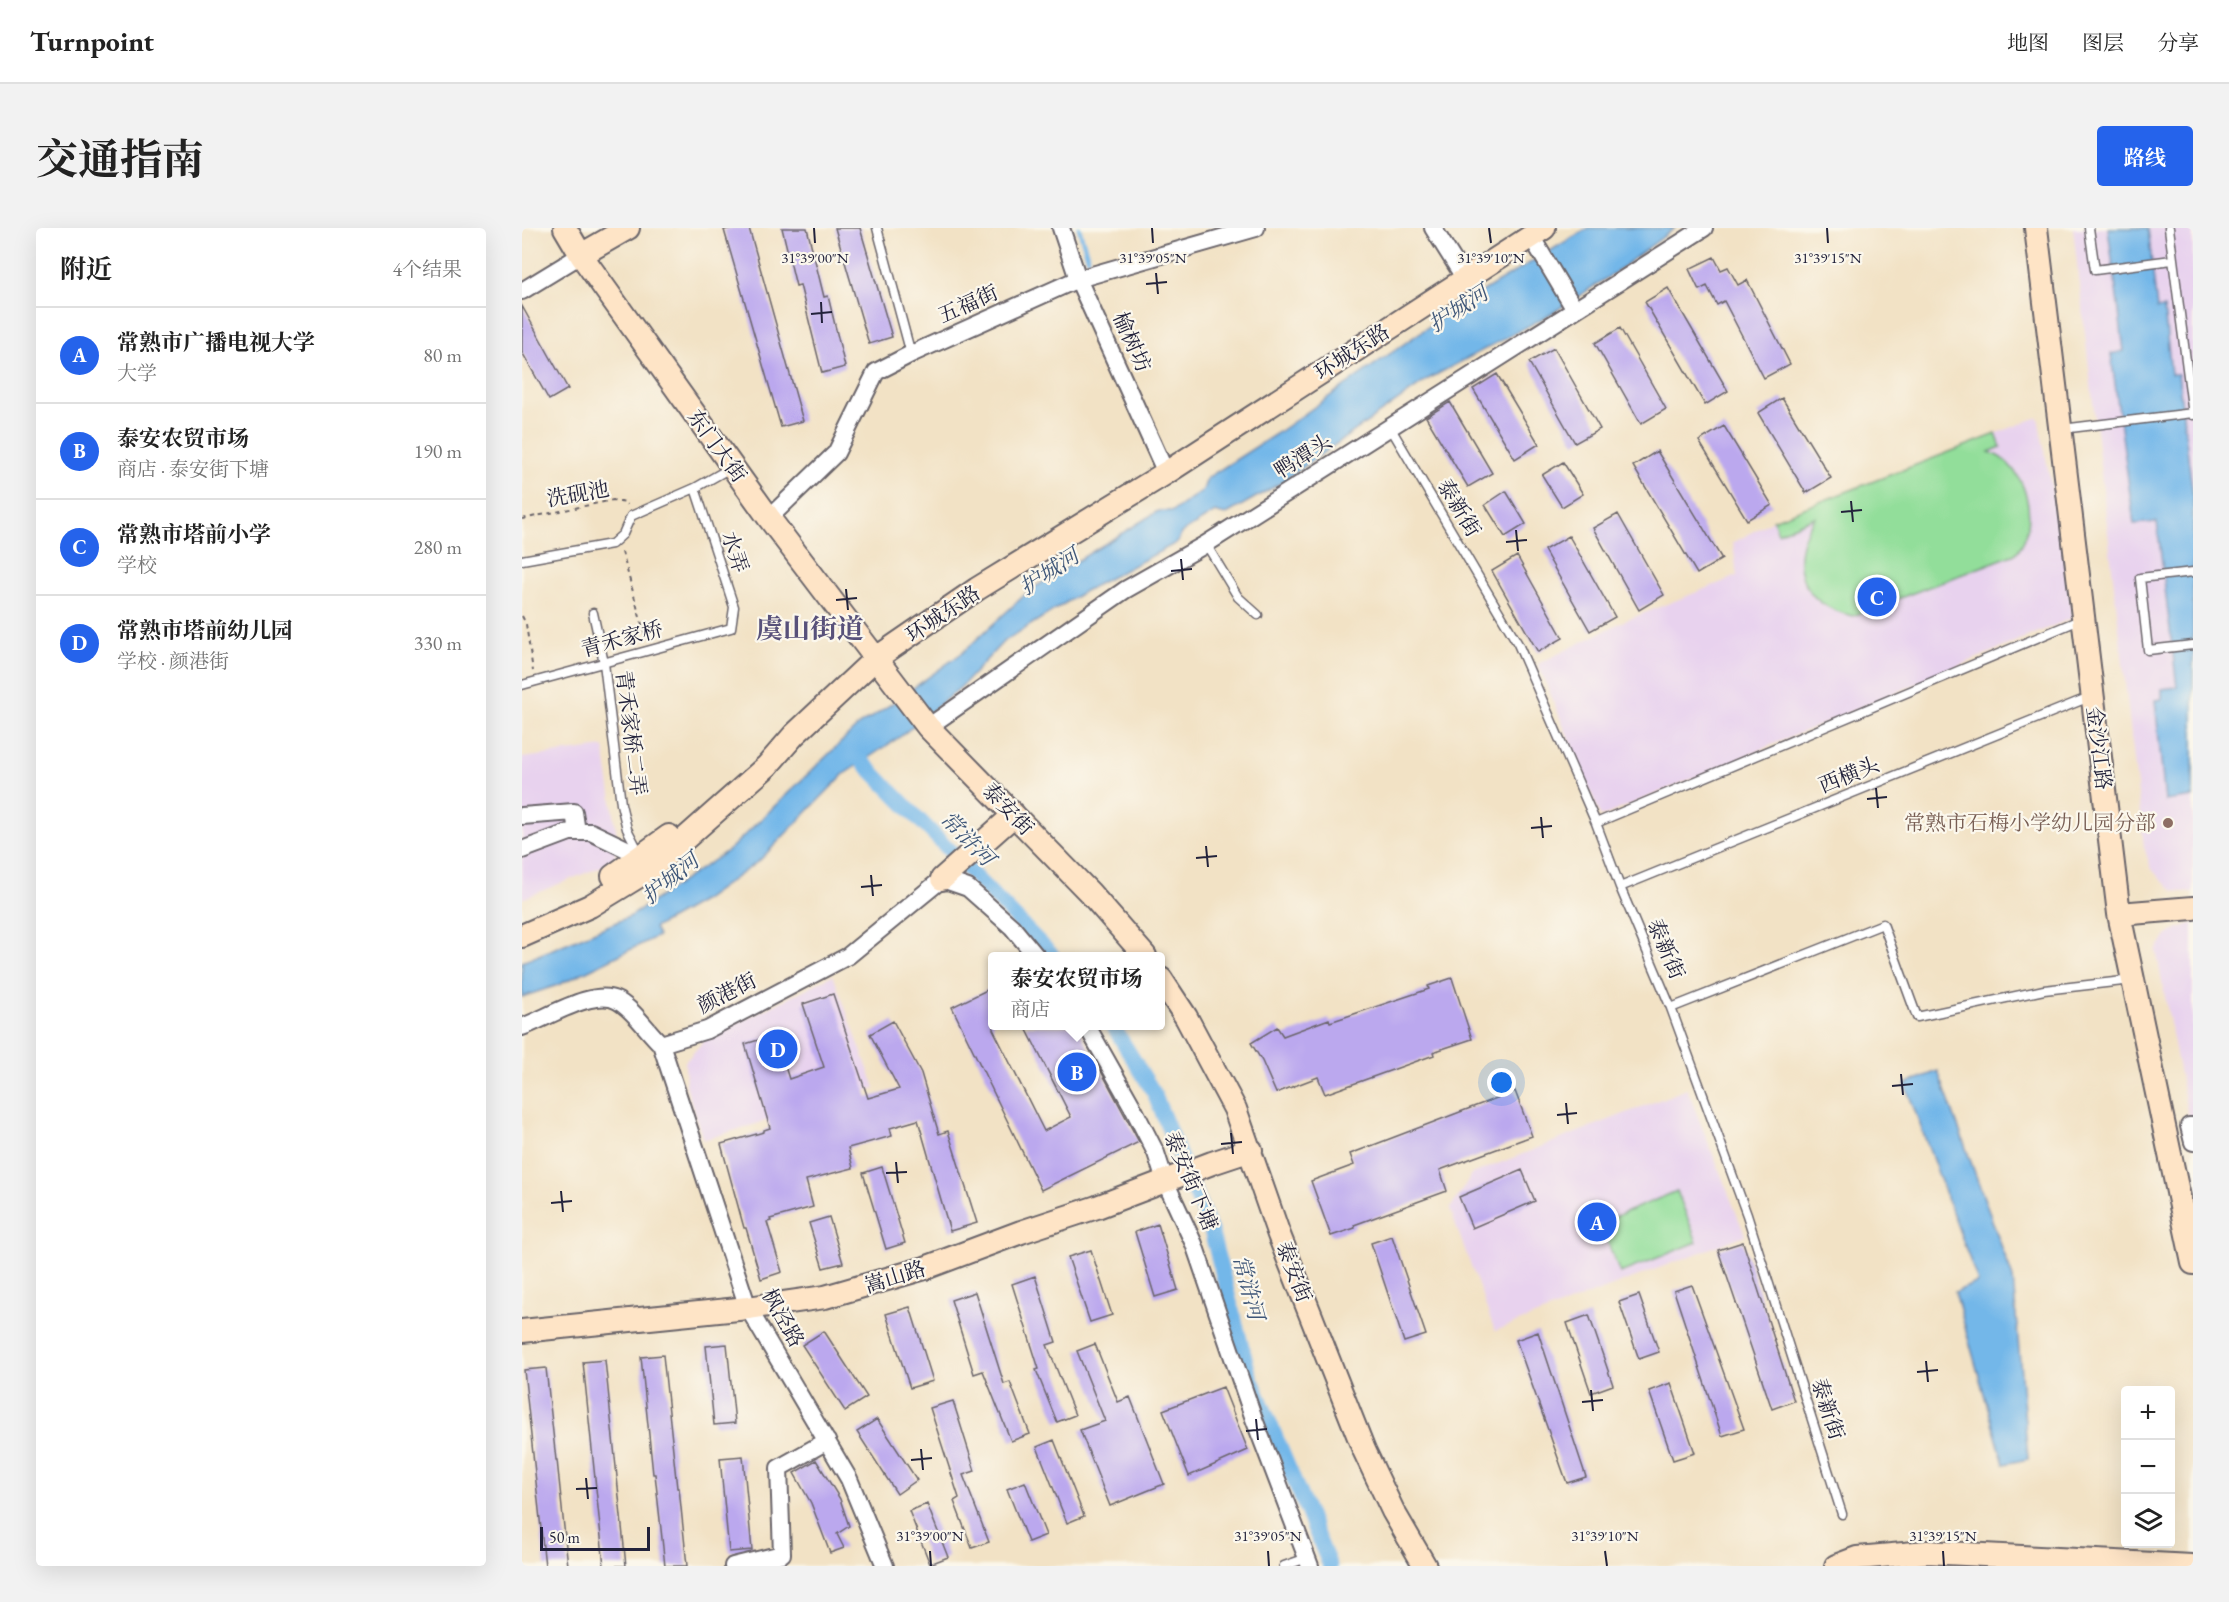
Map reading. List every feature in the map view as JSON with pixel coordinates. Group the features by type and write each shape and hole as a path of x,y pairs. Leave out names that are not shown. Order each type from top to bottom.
{"street":[{"name":"东门大街","path":"565,228 581,255 769,518 871,654"},
{"path":"524,285 628,228"},
{"name":"榆树坊","path":"1061,228 1078,279 1164,468"},
{"name":"五福街","path":"769,518 836,453 876,372 1078,279 1256,228"},
{"path":"1433,228 1462,274"},
{"name":"鸭潭头","path":"928,727 1125,590 1206,544 1704,228"},
{"name":"金沙江路","path":"2036,228 2119,914 2193,1263"},
{"path":"1534,231 1575,310"},
{"name":"环城东路","path":"522,936 590,906 646,862 849,663 871,654 952,591 1164,468 1462,274 1534,231"},
{"name":"泰安街","path":"871,654 928,727 1090,893 1141,952"},
{"path":"522,816 574,812 577,832"},
{"path":"942,879 1014,815"},
{"path":"522,850 549,838 577,832 591,832 646,862"},
{"name":"环城东路","path":"522,925 582,898 646,862"},
{"path":"942,879 968,888 1012,927 1032,952"},
{"name":"颜港街","path":"661,1044 707,1030 848,956 942,879"},
{"path":"2119,914 2193,908"},
{"name":"泰安街","path":"1165,985 1220,1077 1235,1109 1279,1234 1364,1450 1393,1511 1425,1566"},
{"path":"522,1027 585,1000 600,998 617,1000 661,1044"},
{"name":"泰安街下塘","path":"1089,1030 1156,1153 1165,1181 1194,1244 1254,1419 1308,1562"},
{"name":"枫泾路","path":"661,1044 748,1308 849,1479 885,1566"},
{"path":"2193,1126 2189,1126 2193,1142"},
{"name":"嵩山路","path":"522,1331 748,1308 825,1297 925,1268 1251,1150"},
{"path":"733,1566 782,1554 779,1468 827,1441"},
{"path":"1836,1566 1857,1558 1927,1552 2103,1564 2193,1566"}],"lane":[{"path":"877,228 911,354"},
{"path":"2089,228 2095,270 2172,260"},
{"path":"2060,430 2193,414 2169,228"},
{"name":"泰新街","path":"1390,427 1518,644 1596,823 1620,887 1671,1008 1747,1215 1842,1514"},
{"path":"522,560 612,544 623,534 631,516 695,488 733,467"},
{"name":"水弄","path":"695,488 734,607 731,628"},
{"path":"1206,544 1238,597 1258,615"},
{"path":"2193,572 2140,578 2148,650 2193,645"},
{"name":"青禾家桥二弄","path":"593,613 604,663 621,804 627,829 646,862"},
{"path":"1596,823 2083,619"},
{"name":"青禾家桥","path":"522,685 731,628"},
{"name":"西横头","path":"1620,887 2092,696"},
{"path":"1671,1008 1883,924 1917,1017 2044,990 2134,980"},
{"path":"1284,1566 1308,1562"}],"path":[{"name":"洗砚池","path":"522,519 613,500 626,502 631,516"},
{"path":"618,538 649,650"},
{"path":"522,616 526,624 535,681"}],"shaded area":[{"path":"2073,228 2193,228 2193,893 2174,891 2162,881 2151,868 2144,847"},
{"path":"2038,417 2068,572 2072,618 1601,817 1538,664 1622,622 1737,576 1733,543 1773,520"},
{"path":"604,747 616,829 615,861 522,899 522,758"},
{"path":"2193,923 2193,1142 2156,950 2166,936"},
{"path":"833,975 875,1088 703,1140 686,1085 685,1062 708,1036"},
{"path":"1687,1089 1745,1235 1495,1331 1450,1209 1472,1174"}],"green space":[{"path":"1996,434 2001,447 1989,452 2002,459 2013,469 2021,482 2029,513 2028,528 2015,554 1853,616 1820,602 1810,591 1803,578 1800,564 1801,549 1806,533 1815,517 1778,533 1773,520"},
{"path":"1677,1191 1697,1242 1620,1273 1600,1223"}],"water":[{"name":"护城河","path":"1588,228 1675,228 1613,274 1551,314 1430,378 1279,484 1225,515 1215,512 1181,533 1178,542 1083,592 1003,642 961,687 901,736 844,774 760,860 704,900 654,928 658,936 558,985 522,997 522,962 631,916 730,849 860,724 962,653 1030,590 1158,511 1173,511 1203,490 1207,478 1276,434 1458,306"},
{"path":"2108,228 2148,228 2157,309 2164,308 2171,374 2178,374 2193,497 2193,797 2165,801 2155,700 2162,699 2162,689 2177,687 2157,522 2134,524 2111,354 2124,351"},
{"path":"1938,1071 2013,1278 2028,1459 2004,1464 1955,1292 1978,1282 1905,1084"}],"building":[{"path":"749,228 803,421 781,427 724,230"},
{"path":"782,228 807,228 824,297 828,296 845,367 822,373 800,285 796,286"},
{"path":"835,228 860,228 892,337 869,344"},
{"path":"1714,257 1721,270 1728,267 1738,285 1747,280 1790,364 1764,378 1724,301 1717,305 1707,286 1699,290 1689,269"},
{"path":"1668,288 1728,391 1705,405 1645,302"},
{"path":"522,306 568,389 549,400 522,352"},
{"path":"1620,328 1666,409 1641,424 1595,343"},
{"path":"1554,348 1600,429 1575,443 1529,362"},
{"path":"1497,374 1539,444 1515,459 1473,389"},
{"path":"1782,398 1831,478 1806,493 1758,413"},
{"path":"1450,402 1492,473 1468,487 1426,417"},
{"path":"1724,426 1772,505 1747,520 1699,441"},
{"path":"1657,451 1722,559 1697,574 1633,466"},
{"path":"1563,462 1583,494 1562,507 1542,475"},
{"path":"1506,491 1526,524 1505,537 1485,505"},
{"path":"1618,514 1664,595 1639,610 1593,528"},
{"path":"1569,536 1615,617 1590,631 1544,550"},
{"path":"1517,556 1563,638 1538,652 1492,571"},
{"path":"1452,978 1472,1039 1325,1094 1318,1077 1276,1093 1251,1043 1277,1027 1283,1036 1329,1019 1330,1022 1429,989 1428,986"},
{"path":"988,989 988,1030 994,1030 1044,1131 1071,1117 1027,1030 1079,1030 1139,1142 1041,1190 952,1007"},
{"path":"833,994 868,1098 899,1089 870,1034 893,1021 921,1073 939,1134 948,1131 977,1223 950,1231 918,1120 890,1128 892,1136 848,1148 853,1168 806,1180 813,1207 770,1219 771,1221 767,1222 782,1272 761,1279 746,1228 744,1228 721,1144 764,1132 770,1128 745,1044 775,1035 789,1079 824,1067 803,1004"},
{"path":"1515,1091 1532,1136 1440,1170 1447,1191 1354,1225 1355,1228 1331,1236 1311,1181 1354,1165 1350,1154"},
{"path":"882,1167 905,1243 886,1249 863,1173"},
{"path":"1522,1170 1535,1201 1472,1228 1459,1197"},
{"path":"829,1217 843,1263 823,1268 809,1223"},
{"path":"1158,1224 1178,1290 1155,1297 1135,1232"},
{"path":"1392,1236 1426,1335 1404,1342 1371,1243"},
{"path":"1743,1242 1794,1401 1772,1409 1718,1250"},
{"path":"1091,1250 1112,1315 1090,1322 1068,1257"},
{"path":"1035,1276 1056,1342 1047,1345 1075,1415 1057,1422 1036,1370 1039,1369 1012,1284"},
{"path":"1692,1285 1744,1429 1722,1436 1674,1291"},
{"path":"975,1292 1004,1384 1010,1382 1030,1434 1011,1441 983,1371 974,1374 951,1300"},
{"path":"1639,1295 1659,1352 1639,1359 1619,1302"},
{"path":"910,1307 933,1381 910,1388 886,1314"},
{"path":"1589,1315 1613,1385 1591,1393 1567,1323"},
{"path":"824,1331 867,1397 845,1411 802,1345"},
{"path":"1538,1332 1586,1477 1567,1483 1516,1340"},
{"path":"727,1344 735,1423 714,1425 706,1346"},
{"path":"1095,1344 1118,1402 1130,1397 1164,1484 1110,1506 1080,1430 1105,1421 1077,1351"},
{"path":"663,1355 687,1566 665,1566 655,1474 653,1474 641,1357"},
{"path":"605,1360 626,1566 604,1566 583,1362"},
{"path":"546,1368 568,1566 545,1566 524,1370"},
{"path":"1671,1383 1695,1453 1673,1460 1649,1391"},
{"path":"1223,1387 1248,1450 1189,1476 1163,1410"},
{"path":"953,1401 975,1471 963,1475 989,1542 972,1548 954,1501 959,1498 930,1408"},
{"path":"877,1419 917,1480 897,1494 857,1432"},
{"path":"1054,1440 1084,1516 1067,1523 1037,1447"},
{"path":"743,1456 752,1550 729,1552 720,1458"},
{"path":"816,1460 840,1499 849,1526 837,1534 844,1548 830,1553 811,1503 794,1473"},
{"path":"1025,1482 1046,1535 1028,1542 1007,1489"},
{"path":"927,1504 948,1557 930,1564 909,1511"}],"waterway":[{"path":"1079,228 1088,258"},
{"name":"常浒河","path":"851,750 1049,952"},
{"name":"常浒河","path":"1115,1030 1154,1093 1211,1231 1249,1373 1330,1566"}],"place":[{"name":"常熟市塔前小学","path":"1877,597"},
{"name":"常熟市石梅小学幼儿园分部","path":"2168,823"},
{"name":"常熟市塔前幼儿园","path":"778,1049"},
{"name":"泰安农贸市场","path":"1077,1072"},
{"name":"常熟市广播电视大学","path":"1597,1222"}],"district":[{"name":"虞山街道","path":"810,629"}]}
